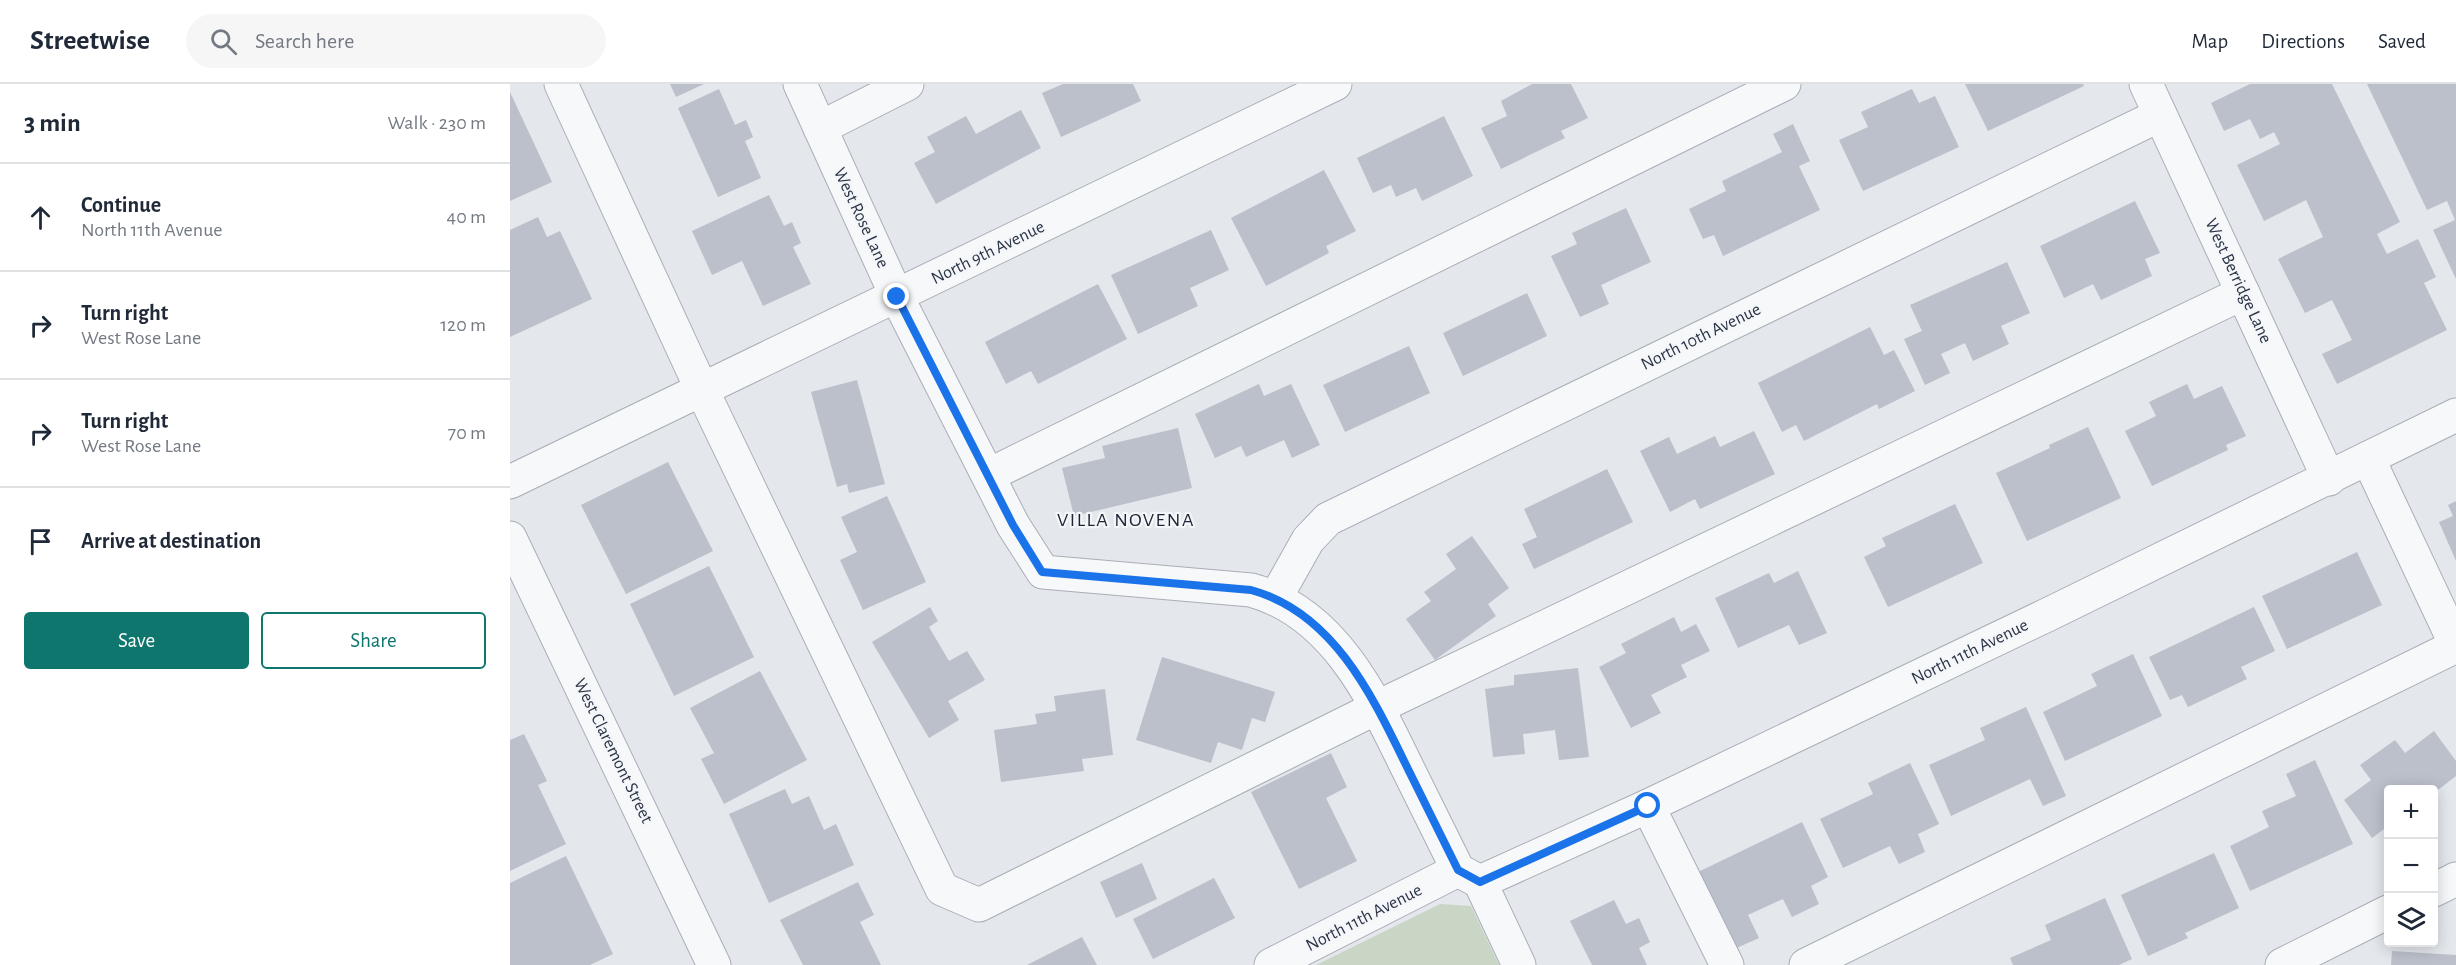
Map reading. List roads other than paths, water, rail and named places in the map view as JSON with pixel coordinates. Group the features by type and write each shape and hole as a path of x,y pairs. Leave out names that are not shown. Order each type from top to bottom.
{"street":[{"path":"561,84 702,390 942,889 978,905 1378,707 2243,292"},
{"name":"West Rose Lane","path":"800,84 897,297 1013,525 1042,572 1251,590 1276,597 1329,638 1354,670 1378,707 1520,965"},
{"path":"820,128 907,84"},
{"name":"North 9th Avenue","path":"510,482 1335,84"},
{"path":"989,475 1784,84"},
{"name":"West Berridge Lane","path":"2146,84 2330,479"},
{"name":"North 10th Avenue","path":"1276,597 1308,540 1328,519 2160,115"},
{"name":"North 11th Avenue","path":"1271,965 1469,876 1648,806 2330,479 2456,415"},
{"path":"1806,965 2456,646 2368,458"},
{"name":"West Claremont Street","path":"510,538 714,965"},
{"path":"1648,806 1727,965"},
{"path":"2438,888 2456,879"},
{"path":"2291,963 2384,914"}],"district":[{"name":"VILLA NOVENA","path":"1126,520"}]}
